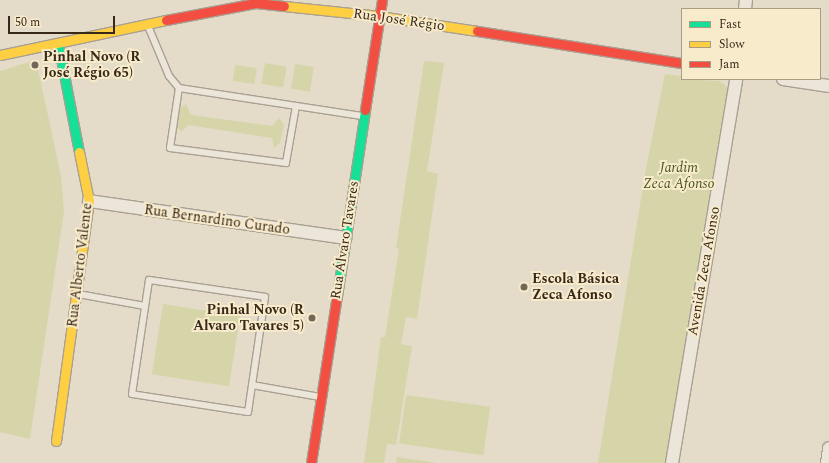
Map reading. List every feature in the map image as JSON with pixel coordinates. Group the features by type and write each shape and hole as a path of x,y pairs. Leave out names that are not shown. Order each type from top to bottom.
{"street":[{"name":"Rua Álvaro Tavares","path":"311,463 320,396 382,0"},
{"name":"Rua José Régio","path":"0,55 232,6 256,3 380,16 681,63"},
{"name":"Rua Alberto Valente","path":"56,441 90,201 58,43"},
{"name":"Avenida Zeca Afonso","path":"672,463 736,80"},
{"path":"790,80 829,86"},
{"name":"Rua Bernardino Curado","path":"90,201 345,238"},
{"path":"826,463 829,448"}],"lane":[{"path":"147,24 169,76 179,88 364,116"},
{"path":"179,88 170,148 286,163 296,106"},
{"path":"149,280 265,297 252,384 248,412 132,394 149,280"},
{"path":"77,294 145,306"},
{"path":"252,384 320,396"}],"green space":[{"path":"36,60 61,176 64,211 30,439 0,432 0,71"},
{"path":"424,61 444,63 427,171 438,174 417,319 406,317 401,344 412,346 396,445 387,444 384,463 364,463 381,337 385,337 399,249 396,248"},
{"path":"265,63 287,67 283,88 261,84"},
{"path":"295,64 314,67 310,92 291,89"},
{"path":"235,65 257,68 255,84 233,81"},
{"name":"Jardim Zeca Afonso","path":"665,74 681,76 681,80 719,81 728,87 666,463 598,463 646,168"},
{"path":"186,104 191,115 272,126 279,118 284,125 280,143 274,148 272,138 188,125 181,132 177,127 180,108"},
{"path":"163,304 240,316 229,386 152,374"},
{"path":"406,395 490,407 483,455 399,444"},
{"path":"397,457 437,463 396,463"}],"traffic: fast":[{"path":"58,43 79,152"},
{"path":"337,296 365,110"}],"traffic: slow":[{"path":"284,6 379,16 477,31"},
{"path":"0,55 166,20"},
{"path":"56,441 89,201 79,152"}],"traffic: jam":[{"path":"365,110 382,0"},
{"path":"166,20 256,3 284,6"},
{"path":"477,31 681,63"},
{"path":"311,463 337,296"}],"place":[{"name":"Pinhal Novo (R José Régio 65)","path":"35,65"},
{"name":"Escola Básica Zeca Afonso","path":"524,287"},
{"name":"Pinhal Novo (R Alvaro Tavares 5)","path":"312,318"}]}
